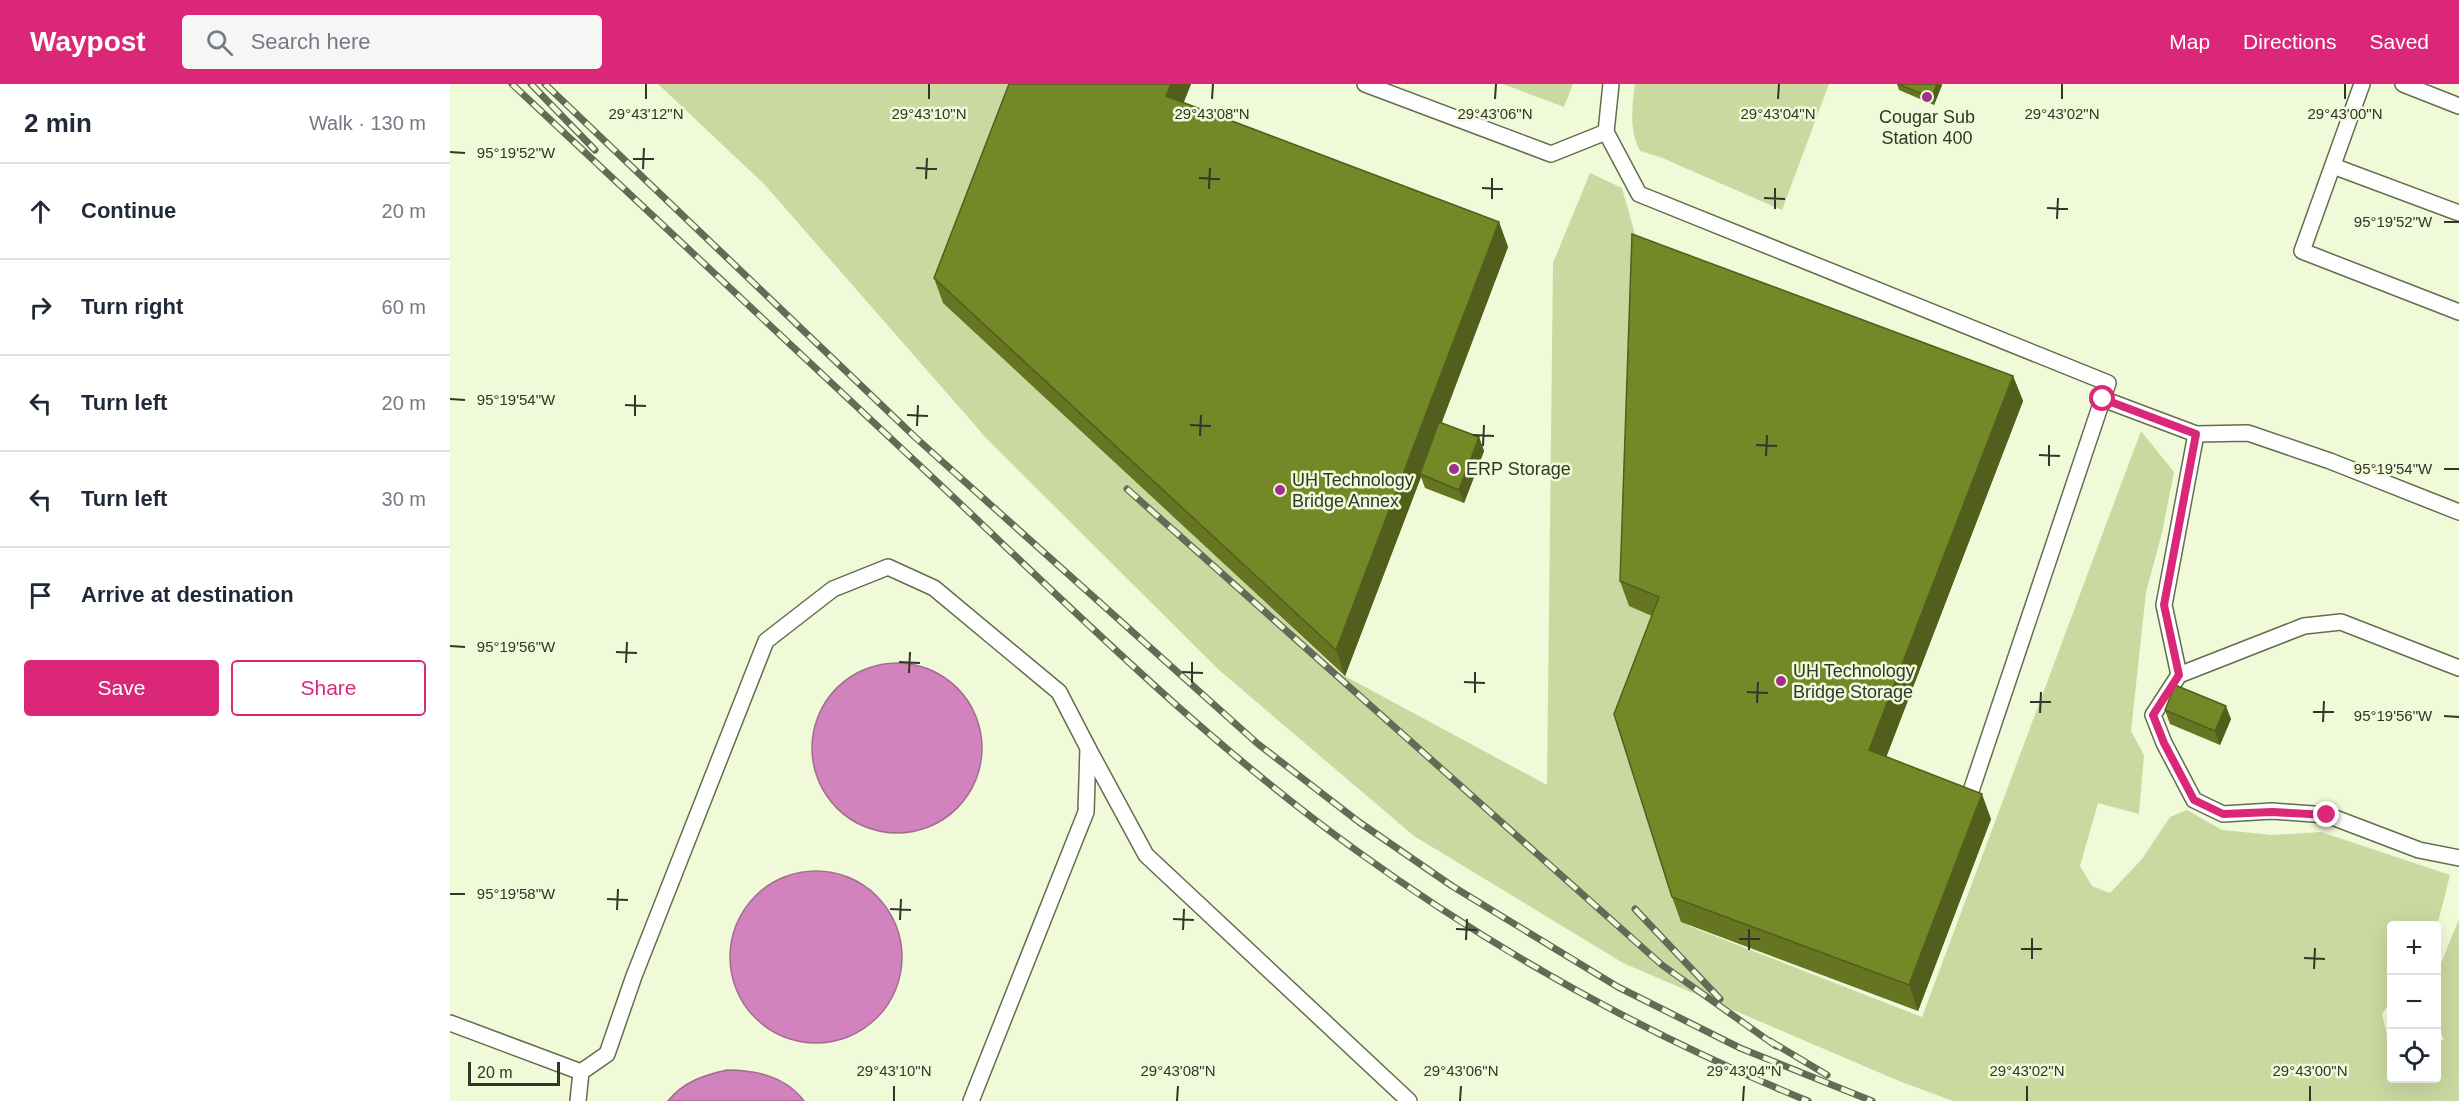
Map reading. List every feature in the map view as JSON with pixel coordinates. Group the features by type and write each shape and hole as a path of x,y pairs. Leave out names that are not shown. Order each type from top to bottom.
{"lane":[{"path":"1365,84 1551,154 1606,132"},
{"path":"1611,84 1606,132 1639,194 2108,383 1971,791"},
{"path":"2362,84 2302,251 2459,312"},
{"path":"2413,86 2459,106"},
{"path":"2332,166 2459,213"},
{"path":"2103,399 2196,434 2248,433 2330,461 2459,512"},
{"path":"2179,675 2164,605 2196,434"},
{"path":"578,1101 581,1072 607,1054 638,965 766,641 832,589 888,567 934,588 1059,692 1146,855 1409,1101"},
{"path":"2459,668 2341,622 2304,626 2179,675 2153,715 2164,743 2194,800 2223,814 2272,812 2327,815 2419,849 2459,858"},
{"path":"971,1101 1086,812 1088,748"},
{"path":"450,1023 581,1072"}],"green space":[{"path":"658,84 1032,84 949,302 1341,674 1547,785 1553,263 1590,173 1622,188 1644,266 1675,618 1624,742 1689,926 1922,1017 2141,431 2174,472 2162,533 2146,592 2131,731 2144,755 2139,814 2098,803 2080,866 2092,886 2110,893 2142,859 2170,817 2187,810 2222,830 2273,835 2321,832 2450,875 2438,921 2387,921 2387,1007 2382,1014 2387,1035 2387,1083 2441,1083 2441,1041 2444,1040 2441,1033 2441,963 2459,919 2459,1101 1953,1101 1899,1081 1623,963 1414,836 1219,670 987,439 765,185"},
{"path":"1503,84 1573,84 1564,107"},
{"path":"1635,84 1829,84 1782,210 1660,157 1640,151 1633,127"}],"shaded area":[{"path":"897,663 929,670 944,677 957,688 968,701 975,716 982,748 975,780 968,795 957,808 944,819 929,826 897,833 865,826 850,819 837,808 826,795 819,780 812,748 819,716 826,701 837,688 850,677 865,670"},
{"path":"816,871 849,878 877,896 895,924 902,957 895,990 877,1018 849,1036 816,1043 783,1036 755,1018 737,990 730,957 737,924 755,896 783,878"},
{"path":"727,1070 759,1073 779,1081 797,1093 804,1101 668,1101 680,1089 695,1080"}],"building":[{"name":"UH Technology Bridge Annex","path":"1009,84 1171,84 1166,96 1499,222 1336,650 934,278"},
{"path":"1898,84 1937,84 1932,98"},
{"name":"UH Technology Bridge Storage","path":"1632,234 2013,376 1869,750 1982,794 1909,985 1672,897 1614,714 1659,597 1620,581"},
{"name":"ERP Storage","path":"1439,422 1479,437 1459,490 1420,474"},
{"path":"2175,685 2226,706 2215,731 2165,710"}],"railway":[{"path":"512,84 1138,671 1300,809 1464,924 1575,990 1690,1049 1808,1101"},
{"path":"531,84 595,150"},
{"path":"545,84 916,438 1258,744 1359,822 1452,886 1618,987 1740,1048 1872,1101"},
{"path":"1127,489 1662,965 1776,1046"},
{"path":"1635,909 1720,999"},
{"path":"1770,1041 1827,1075"}],"place":[{"name":"Cougar Sub Station 400","path":"1927,97"},
{"name":"ERP Storage","path":"1454,469"},
{"name":"UH Technology Bridge Annex","path":"1280,490"},
{"name":"UH Technology Bridge Storage","path":"1781,681"}],"route":[{"path":"2103,399 2196,434 2164,605 2179,675 2153,715 2164,743 2194,800 2223,814 2272,812 2327,815"}]}
